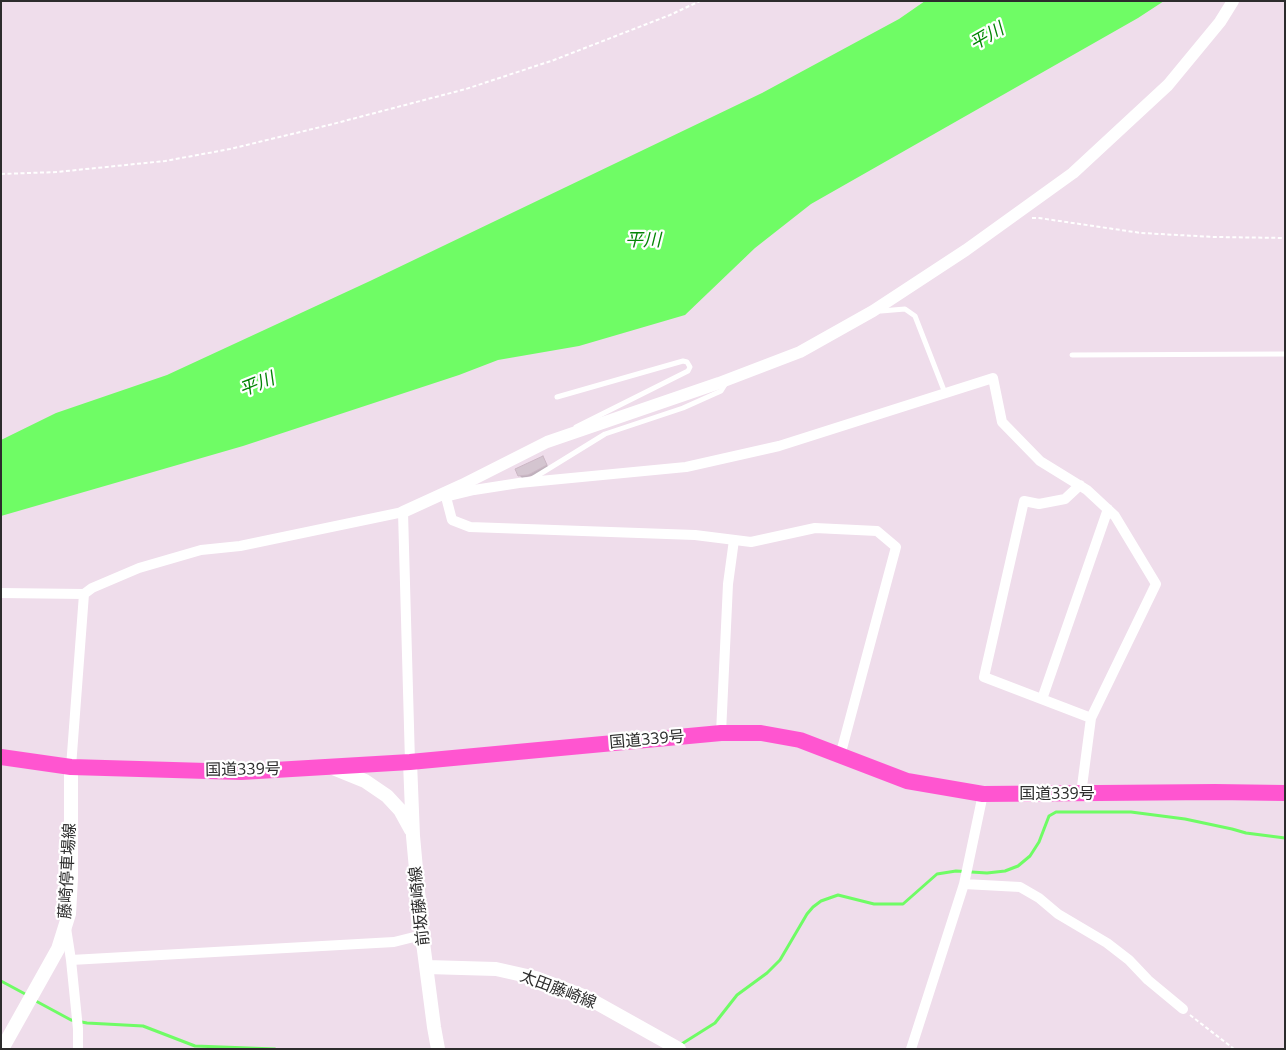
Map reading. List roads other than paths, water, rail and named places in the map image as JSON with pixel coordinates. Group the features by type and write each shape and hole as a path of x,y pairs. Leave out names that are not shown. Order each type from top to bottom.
{"highway":[{"name":"国道339号","path":"1,757 71,767 241,772 410,762 721,733 761,733 800,740 907,780 983,794 1285,793"}],"main road":[{"name":"前坂藤崎線","path":"410,762 413,836 422,935 438,1049"},
{"name":"藤崎停車場線","path":"2,1049 58,949 70,914 71,767"},
{"path":"331,768 365,781 387,796 400,810 413,836"},
{"name":"太田藤崎線","path":"427,967 496,969 536,978 586,997 679,1049"}],"street":[{"path":"1,593 84,594 92,588 139,568 201,550 250,544 326,529 361,519 403,512 443,496 547,442 730,379 800,352 874,311 966,250 1073,173 1168,85 1220,22 1232,1"},
{"path":"443,496 526,483 686,467 779,446 992,378 1002,422 1040,461 1080,485 1108,509 1156,584 1091,718 1081,794"},
{"path":"1080,485 1065,499 1039,504 1024,501 984,678 1091,718"},
{"path":"443,496 452,520 470,527 695,535 751,542 815,528 877,531 896,546 840,756"},
{"path":"1042,699 1108,509"},
{"path":"403,512 410,762"},
{"path":"721,733 728,584 734,540"},
{"path":"71,767 84,594"},
{"path":"912,1049 964,884 983,794"},
{"path":"964,884 1020,887 1039,898 1058,914 1107,942 1183,1009"},
{"path":"66,928 78,1028 78,1049"},
{"path":"71,960 394,942 422,935"}],"lane":[{"path":"874,311 905,309 915,316 945,393"},
{"path":"1072,355 1285,354"},
{"path":"547,442 688,371 690,367 687,362 683,361 557,397"},
{"path":"526,483 605,434 684,408 721,391 730,379"}],"water":[{"name":"平川","path":"925,1 1164,1 1138,18 811,204 755,248 685,315 579,346 498,360 459,375 243,446 1,516 1,440 56,413 167,375 370,281 762,93 899,19"}],"waterway":[{"path":"680,1045 715,1023 737,995 767,973 780,960 807,914 821,901 838,895 874,904 903,904 937,874 956,871 987,873 1005,871 1018,866 1030,856 1039,842 1049,816 1056,812 1131,812 1185,819 1246,833 1285,838"},
{"path":"1,981 27,995"},
{"path":"34,1000 71,1020 87,1023 143,1026 195,1046 275,1049"}]}
